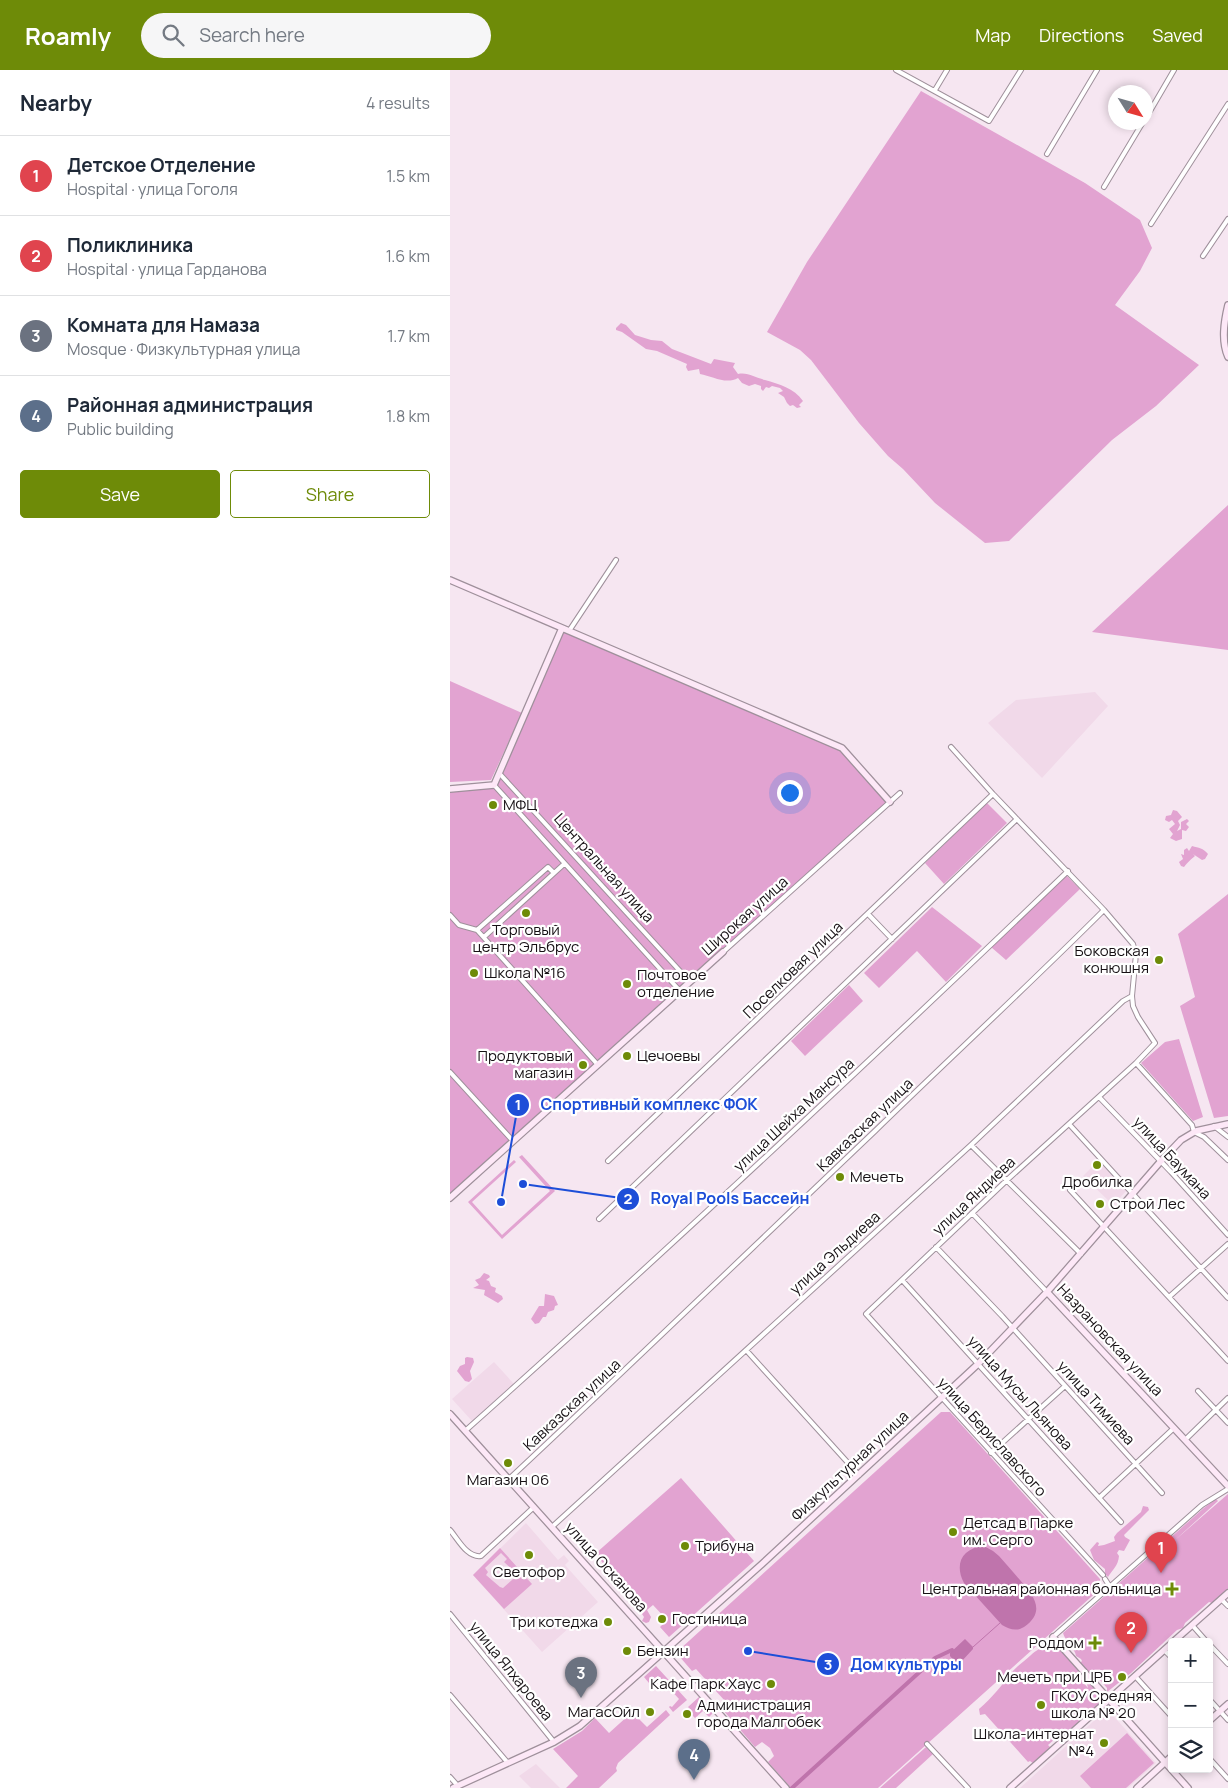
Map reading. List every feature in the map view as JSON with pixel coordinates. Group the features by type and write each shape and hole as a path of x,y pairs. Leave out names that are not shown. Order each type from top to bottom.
{"street":[{"path":"896,70 989,121 1021,70"},
{"path":"935,90 947,70"},
{"path":"1047,154 1097,70"},
{"path":"1153,106 1174,70"},
{"path":"1151,224 1228,104"},
{"path":"1104,187 1138,130"},
{"path":"1203,256 1228,219"},
{"path":"1227,355 1224,342 1224,324 1228,304"},
{"path":"569,631 616,560"},
{"path":"450,580 842,748 890,802"},
{"path":"450,789 494,786 562,628"},
{"path":"951,747 992,794 1068,871 1130,939 1136,949 1132,996"},
{"name":"Центральная улица","path":"499,772 690,982"},
{"name":"Центральная улица","path":"494,786 680,991"},
{"name":"Широкая улица","path":"450,1198 900,793"},
{"name":"Поселковая улица","path":"608,1161 992,794"},
{"path":"599,1219 1017,819"},
{"path":"484,937 564,864"},
{"path":"478,930 548,866 554,873"},
{"name":"улица Шейха Мансура","path":"466,1431 720,1200 1068,871"},
{"name":"Кавказская улица","path":"509,1479 1030,984 1104,910"},
{"path":"868,914 892,939"},
{"path":"450,915 459,925 478,930 598,1065"},
{"name":"улица Яндиева","path":"866,1314 972,1212 1136,1063 1155,1043 1138,1017 1132,996"},
{"name":"улица Эльдиева","path":"552,1526 971,1145 1116,1006 1132,996"},
{"path":"1136,1063 1192,1125 1194,1132 1204,1137 1228,1160"},
{"path":"450,1072 513,1141"},
{"name":"улица Баумана","path":"1099,1097 1161,1161 1228,1235"},
{"path":"1069,1124 1228,1298"},
{"name":"Физкультурная улица","path":"456,1787 554,1742 580,1726 859,1475 978,1364 1048,1292 1181,1140 1194,1132 1228,1124"},
{"path":"1214,1126 1228,1137"},
{"path":"971,1145 1081,1254"},
{"path":"1070,1190 1228,1361"},
{"name":"Назрановская улица","path":"972,1212 1228,1487"},
{"path":"1169,1297 1228,1244"},
{"name":"улица Тимиева","path":"936,1247 1162,1493"},
{"name":"улица Мусы Льянова","path":"902,1280 1121,1522"},
{"name":"улица Бериславского","path":"866,1314 1104,1577 1110,1587"},
{"path":"746,1350 859,1475"},
{"path":"991,1452 1065,1386"},
{"path":"1198,1391 1228,1423"},
{"path":"1185,1440 1228,1398"},
{"name":"улица Осканова","path":"450,1414 786,1788"},
{"path":"1099,1498 1174,1428"},
{"path":"1188,1788 1053,1637 1202,1505 1228,1487"},
{"path":"450,1530 470,1554 477,1557 481,1556 534,1507"},
{"path":"1177,1638 1228,1593"},
{"path":"1221,1599 1228,1606"},
{"name":"улица Ялхароева","path":"450,1614 554,1742"},
{"path":"1192,1625 1204,1638"},
{"path":"1010,1788 1168,1646"},
{"path":"1213,1648 1228,1664"},
{"path":"1164,1650 1168,1654"},
{"path":"1135,1676 1168,1713"},
{"path":"450,1694 508,1763"},
{"path":"1213,1703 1228,1720"},
{"path":"1213,1717 1228,1704"},
{"path":"927,1744 968,1788"},
{"path":"1137,1788 1168,1759"},
{"path":"1213,1762 1228,1779"},
{"path":"450,1777 456,1787"}],"shaded area":[{"path":"921,91 1085,183 1140,220 1152,248 1140,271 1115,305 1199,365 1156,406 1112,440 1009,541 985,543 935,503 888,456 859,423 811,360 800,350 767,332 807,262"},
{"path":"621,323 626,325 635,335 662,341 672,349 711,364 714,359 735,363 733,367 738,374 749,374 791,390 803,401 799,405 801,407 790,406 784,397 778,393 783,391 780,388 766,387 763,391 761,386 755,384 749,386 742,383 738,378 729,381 700,374 699,369 688,371 687,364 657,351 646,349 622,332 616,330"},
{"path":"1228,505 1228,650 1092,632"},
{"path":"562,628 842,748 890,802 450,1198 450,789 494,785"},
{"path":"450,681 522,713 491,780 450,782"},
{"path":"1095,692 1108,706 1042,778 988,723 1016,700"},
{"path":"987,803 1007,823 944,884 925,863"},
{"path":"1173,810 1177,811 1182,817 1178,821 1180,825 1177,831 1181,829 1181,822 1187,819 1189,821 1186,824 1189,827 1186,831 1182,830 1182,839 1176,841 1170,838 1173,834 1169,829 1175,824 1172,820 1169,822 1165,820 1166,816 1171,815"},
{"path":"1192,846 1203,849 1208,854 1202,860 1193,854 1195,856 1184,867 1181,866 1179,862 1183,859 1181,854 1184,855 1184,850 1187,848 1189,851"},
{"path":"1066,875 1080,889 1006,960 991,947"},
{"path":"1228,894 1228,1116 1214,1118 1180,1006 1195,997 1178,934"},
{"path":"932,907 982,946 946,982 917,951 879,988 864,973"},
{"path":"849,985 863,1001 805,1056 791,1041"},
{"path":"1179,1039 1203,1117 1193,1121 1141,1063 1165,1042"},
{"path":"522,1155 555,1191 502,1239 468,1202 514,1160 516,1162 472,1202 502,1235 550,1191 519,1157"},
{"path":"1101,1164 1127,1190 1113,1205 1083,1176 1092,1167 1095,1170"},
{"path":"484,1273 489,1275 490,1277 486,1280 489,1281 491,1286 496,1288 495,1292 502,1296 503,1299 498,1303 484,1295 485,1290 473,1288 479,1285 475,1280"},
{"path":"545,1294 554,1296 558,1305 555,1306 554,1310 548,1312 546,1317 543,1317 539,1323 535,1324 531,1319 539,1306 544,1306"},
{"path":"465,1358 473,1358 474,1362 470,1371 472,1379 469,1382 465,1381 457,1371 460,1366 465,1364"},
{"path":"494,1362 514,1384 472,1421 452,1399"},
{"path":"941,1412 950,1412 1100,1579 1100,1589 878,1788 791,1788 768,1762 774,1756 770,1748 762,1742 755,1747 723,1710 725,1701 696,1669 692,1671 679,1656 679,1650"},
{"path":"681,1478 754,1561 669,1637 660,1627 667,1620 653,1605 647,1610 651,1617 649,1622 642,1621 644,1617 642,1614 645,1611 595,1554"},
{"name":"Центральная районная больница","path":"1228,1494 1228,1590 1212,1603 1209,1602 1185,1623 1183,1628 1177,1630 1131,1673 1107,1692 1107,1688 1098,1678 1094,1681 1079,1664 1082,1661 1081,1659 1076,1656 1063,1633 1205,1507 1216,1499 1218,1501 1174,1541"},
{"path":"1143,1506 1148,1507 1149,1510 1124,1535 1130,1540 1124,1551 1119,1550 1117,1553 1119,1556 1118,1562 1108,1577 1105,1574 1105,1569 1094,1560 1090,1550 1097,1542 1099,1543 1098,1546 1115,1541 1114,1537 1117,1533 1141,1512"},
{"path":"526,1523 558,1560 564,1555 569,1561 565,1565 598,1602 542,1652 473,1575"},
{"path":"984,1546 999,1556 1025,1586 1036,1603 1035,1615 1021,1629 1007,1628 1002,1625 964,1583 960,1569 962,1558 970,1550"},
{"path":"500,1548 518,1568 514,1571 504,1562 507,1559 501,1553 485,1568 488,1572 486,1575 503,1588 521,1572 532,1584 504,1609 473,1575"},
{"path":"965,1639 973,1649 961,1662 955,1662 950,1653"},
{"name":"ГКОУ Средняя школа № 20","path":"1048,1641 1056,1643 1082,1673 1078,1676 1088,1688 1087,1684 1091,1683 1099,1692 1102,1702 1089,1710 1083,1719 1060,1739 1056,1738 1048,1745 1050,1747 1049,1750 1034,1764 1030,1761 1028,1762 985,1714 980,1715 979,1709 993,1696 1015,1669"},
{"path":"656,1666 687,1700 673,1712 669,1707 672,1707 679,1699 658,1676 649,1683 644,1677"},
{"path":"699,1697 713,1713 709,1717 703,1711 695,1718 689,1712 691,1710 688,1707"},
{"name":"Школа-интернат №4","path":"1107,1709 1156,1763 1128,1788 1020,1788"},
{"path":"666,1710 670,1715 618,1763 617,1771 599,1788 566,1788 578,1776 553,1749 582,1731 595,1718 609,1733 630,1714 634,1714 647,1727"},
{"path":"1127,1733 1154,1763 1126,1788 1091,1788 1080,1776"},
{"path":"926,1747 933,1754 896,1788 880,1788"},
{"path":"536,1764 560,1788 531,1788 519,1776"}],"waterway":[{"path":"973,1647 1000,1623"},
{"path":"792,1788 935,1658 952,1650"}],"place":[{"name":"МФЦ","path":"493,805"},
{"name":"Торговый центр Эльбрус","path":"526,913"},
{"name":"Боковская конюшня","path":"1159,960"},
{"name":"Школа №16","path":"474,973"},
{"name":"Почтовое отделение","path":"627,984"},
{"name":"Цечоевы","path":"627,1056"},
{"name":"Продуктовый магазин","path":"583,1065"},
{"name":"Дробилка","path":"1097,1165"},
{"name":"Мечеть","path":"840,1177"},
{"name":"Royal Pools Бассейн","path":"523,1184"},
{"name":"Спортивный комплекс ФОК","path":"501,1202"},
{"name":"Строй Лес","path":"1100,1204"},
{"name":"Магазин 06","path":"508,1463"},
{"name":"Детсад в Парке им. Серго","path":"953,1532"},
{"name":"Трибуна","path":"685,1546"},
{"name":"Светофор","path":"529,1555"},
{"name":"Детское Отделение","path":"1161,1573"},
{"name":"Центральная районная больница","path":"1172,1589"},
{"name":"Гостиница","path":"662,1619"},
{"name":"Три котеджа","path":"608,1622"},
{"name":"Роддом","path":"1095,1643"},
{"name":"Бензин","path":"627,1651"},
{"name":"Дом культуры","path":"748,1651"},
{"name":"Поликлиника","path":"1131,1653"},
{"name":"Мечеть при ЦРБ","path":"1122,1677"},
{"name":"Кафе Парк Хаус","path":"771,1684"},
{"name":"Комната для Намаза","path":"581,1698"},
{"name":"ГКОУ Средняя школа № 20","path":"1041,1705"},
{"name":"МагасОйл","path":"650,1712"},
{"name":"Администрация города Малгобек","path":"687,1714"},
{"name":"Школа-интернат №4","path":"1104,1743"},
{"name":"Районная администрация","path":"694,1780"}]}
